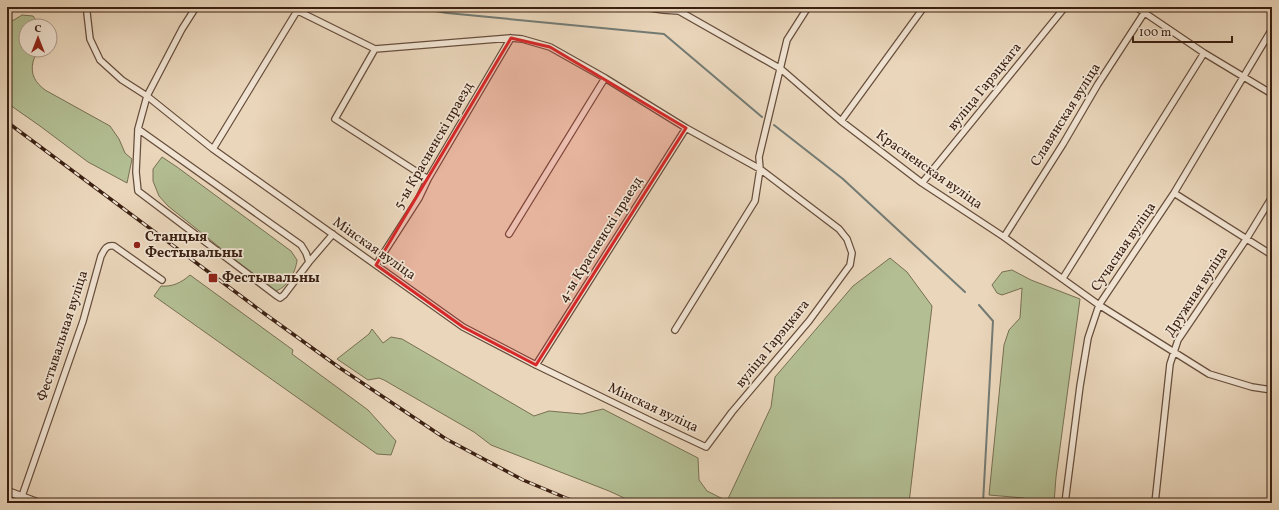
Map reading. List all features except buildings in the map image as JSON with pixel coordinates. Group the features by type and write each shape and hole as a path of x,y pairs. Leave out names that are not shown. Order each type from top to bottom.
{"street":[{"name":"Мінская вуліца","path":"88,7 87,13 90,39 100,60 122,80 147,96 213,149 463,327 536,365 706,447"},
{"path":"196,7 182,29 147,96 138,130 136,172 138,191 280,298 333,234"},
{"path":"290,7 375,49 511,38 522,39 550,47 605,78 686,128 760,169"},
{"name":"Красненская вуліца","path":"644,7 663,10 680,9 781,69 841,121 922,183 1004,237 1099,305 1209,374 1252,387 1272,390"},
{"path":"675,330 755,201 760,169 759,157 788,40 808,7"},
{"path":"841,121 924,7"},
{"name":"вуліца Гарэцкага","path":"922,183 1065,7"},
{"path":"1136,7 1146,10 1204,53 1272,94"},
{"name":"Славянская вуліца","path":"1004,237 1063,144 1098,84 1146,10"},
{"path":"213,149 297,11"},
{"name":"Сучасная вуліца","path":"1065,503 1080,386 1088,338 1099,305 1174,193 1272,29"},
{"name":"5-ы Красненскі праезд","path":"376,264 419,198 428,179 511,38"},
{"path":"375,49 335,119 428,179"},
{"path":"1062,278 1204,53"},
{"path":"509,234 605,78"},
{"name":"4-ы Красненскі праезд","path":"536,365 686,128"},
{"path":"138,130 301,245 309,262"},
{"name":"вуліца Гарэцкага","path":"706,447 732,412 809,321 850,264 852,253 848,239 839,229 760,169"},
{"path":"1174,193 1272,255"},
{"name":"Дружная вуліца","path":"1155,503 1170,364 1173,351 1178,340 1247,238 1272,197"},
{"name":"Фестывальная вуліца","path":"22,496 82,321 101,256 106,247 114,246 162,280"},
{"path":"7,491 37,503"}],"highlighted area":[{"path":"511,38 550,47 686,128 536,365 463,327 376,265"}],"green space":[{"path":"22,15 33,16 34,18 18,18 18,58 34,58 32,71 36,81 45,90 110,126 119,139 125,153 132,159 127,183 88,162 7,103 7,21 14,20"},
{"path":"162,157 291,251 297,260 295,270 290,280 283,287 274,291 168,206 159,196 153,181 153,169"},
{"path":"890,258 907,272 932,306 909,503 635,503 609,491 491,445 474,432 384,380 379,378 368,380 337,359 369,334 372,329 383,343 391,337 402,339 534,416 549,411 582,414 603,409 698,458 699,480 707,491 727,501 771,407 775,377 853,286"},
{"path":"1012,270 1031,280 1080,299 1056,477 1054,503 1024,503 1024,498 989,495 1004,345 1009,330 1020,318 1022,288 1002,295 997,293 992,285 1002,272"},
{"path":"190,275 293,350 292,354 368,410 396,441 391,455 377,454 154,296 161,286 176,284"}],"waterway":[{"path":"411,7 447,13 664,34 762,117"},
{"path":"774,125 843,179 965,292"},
{"path":"979,305 993,321 983,503"}],"railway":[{"path":"7,122 265,314 340,368 446,439 523,480 578,503"}],"place":[{"name":"Станцыя Фестывальны","path":"137,245"},
{"name":"Фестывальны","path":"213,278"}]}
